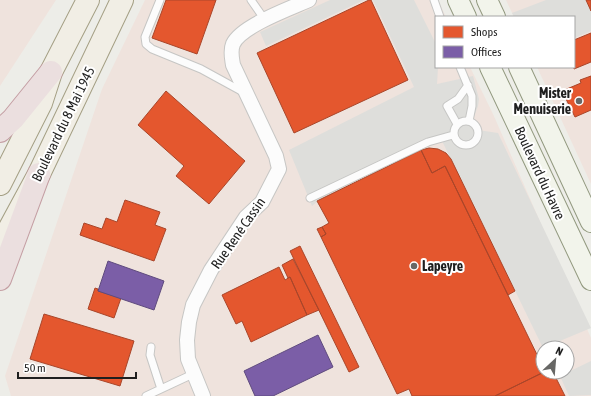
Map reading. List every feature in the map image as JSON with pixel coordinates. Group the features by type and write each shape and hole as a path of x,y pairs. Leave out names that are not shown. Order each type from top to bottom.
{"highway":[{"path":"0,131 14,119 48,82"},
{"path":"0,279 39,174"}],"main road":[{"path":"0,184 41,103 48,82 88,0"},
{"name":"Boulevard du 8 Mai 1945","path":"0,246 39,174 122,0"},
{"path":"458,0 466,16"},
{"path":"486,0 494,16"},
{"name":"Boulevard du Havre","path":"490,68 591,280"},
{"name":"Boulevard du Havre","path":"519,68 591,222"},
{"path":"48,82 72,105"}],"street":[{"name":"Rue René Cassin","path":"203,396 188,359 187,340 193,304 212,270 246,217 262,202 279,169 276,156 233,66 231,55 232,45 237,38 254,25 309,0"}],"lane":[{"path":"160,0 145,37 146,44 152,49 201,69 246,93"},
{"path":"252,0 265,20"},
{"path":"434,0 440,16"},
{"path":"460,68 472,96 472,106 468,121"},
{"path":"457,124 447,106 458,99 468,85"},
{"path":"468,121 475,125 478,130 478,136 474,142 463,145 457,141 454,135 455,127 461,122 468,121"},
{"path":"310,198 428,142 454,135"},
{"path":"151,347 150,355 161,389"},
{"path":"146,396 193,374"}],"shaded area":[{"path":"0,0 56,0 0,86"},
{"path":"145,0 438,0 446,16 435,16 435,68 470,68 493,114 591,338 591,396 11,396 5,376 102,89"},
{"path":"330,0 364,0 266,46 260,32"},
{"path":"373,0 414,0 435,42 435,68 438,68 437,84 473,76 479,99 472,122 478,130 498,133 591,328 562,340 539,340 442,141 318,201 312,206 289,150 414,87"},
{"path":"506,0 591,0 591,184 537,68 575,68 575,16 514,16"},
{"path":"546,0 586,0 591,11 591,31 575,38 575,16 514,16 512,13"},
{"path":"591,361 591,395 569,396 562,380 575,380 575,369"}],"building: Shops":[{"path":"166,0 216,0 197,54 152,38"},
{"path":"371,0 408,80 294,133 257,53"},
{"path":"586,0 591,0 591,11"},
{"path":"591,33 591,62 574,69 575,68 575,40"},
{"name":"Mister Menuiserie","path":"591,76 591,110 575,117 562,91 581,83 580,80"},
{"path":"166,91 245,161 209,204 176,176 184,166 138,125"},
{"path":"429,148 438,149 446,153 451,159 515,291 508,295 445,166 432,173 421,150"},
{"name":"Lapeyre","path":"421,150 432,173 445,166 535,351 535,376 495,396 412,396 409,389 397,394 321,237 326,234 322,227 329,223 317,201"},
{"path":"125,200 160,212 155,225 166,229 154,261 80,235 84,223 102,229 106,218 117,222"},
{"path":"322,227 326,234 321,237 317,229"},
{"path":"300,246 359,367 349,372 290,251"},
{"path":"293,259 319,310 307,315 290,277 288,278 282,265"},
{"path":"279,267 285,280 290,277 307,315 251,342 242,321 236,324 222,295"},
{"path":"95,288 98,289 98,291 121,298 114,318 88,309"},
{"path":"44,314 134,341 120,386 30,359"},
{"path":"535,376 535,380 557,380 565,396 495,396"}],"building: Offices":[{"path":"108,261 164,281 154,310 98,291"},
{"path":"318,335 333,367 273,396 255,396 244,371"}],"place":[{"name":"Mister Menuiserie","path":"579,101"},
{"name":"Lapeyre","path":"414,266"}]}
